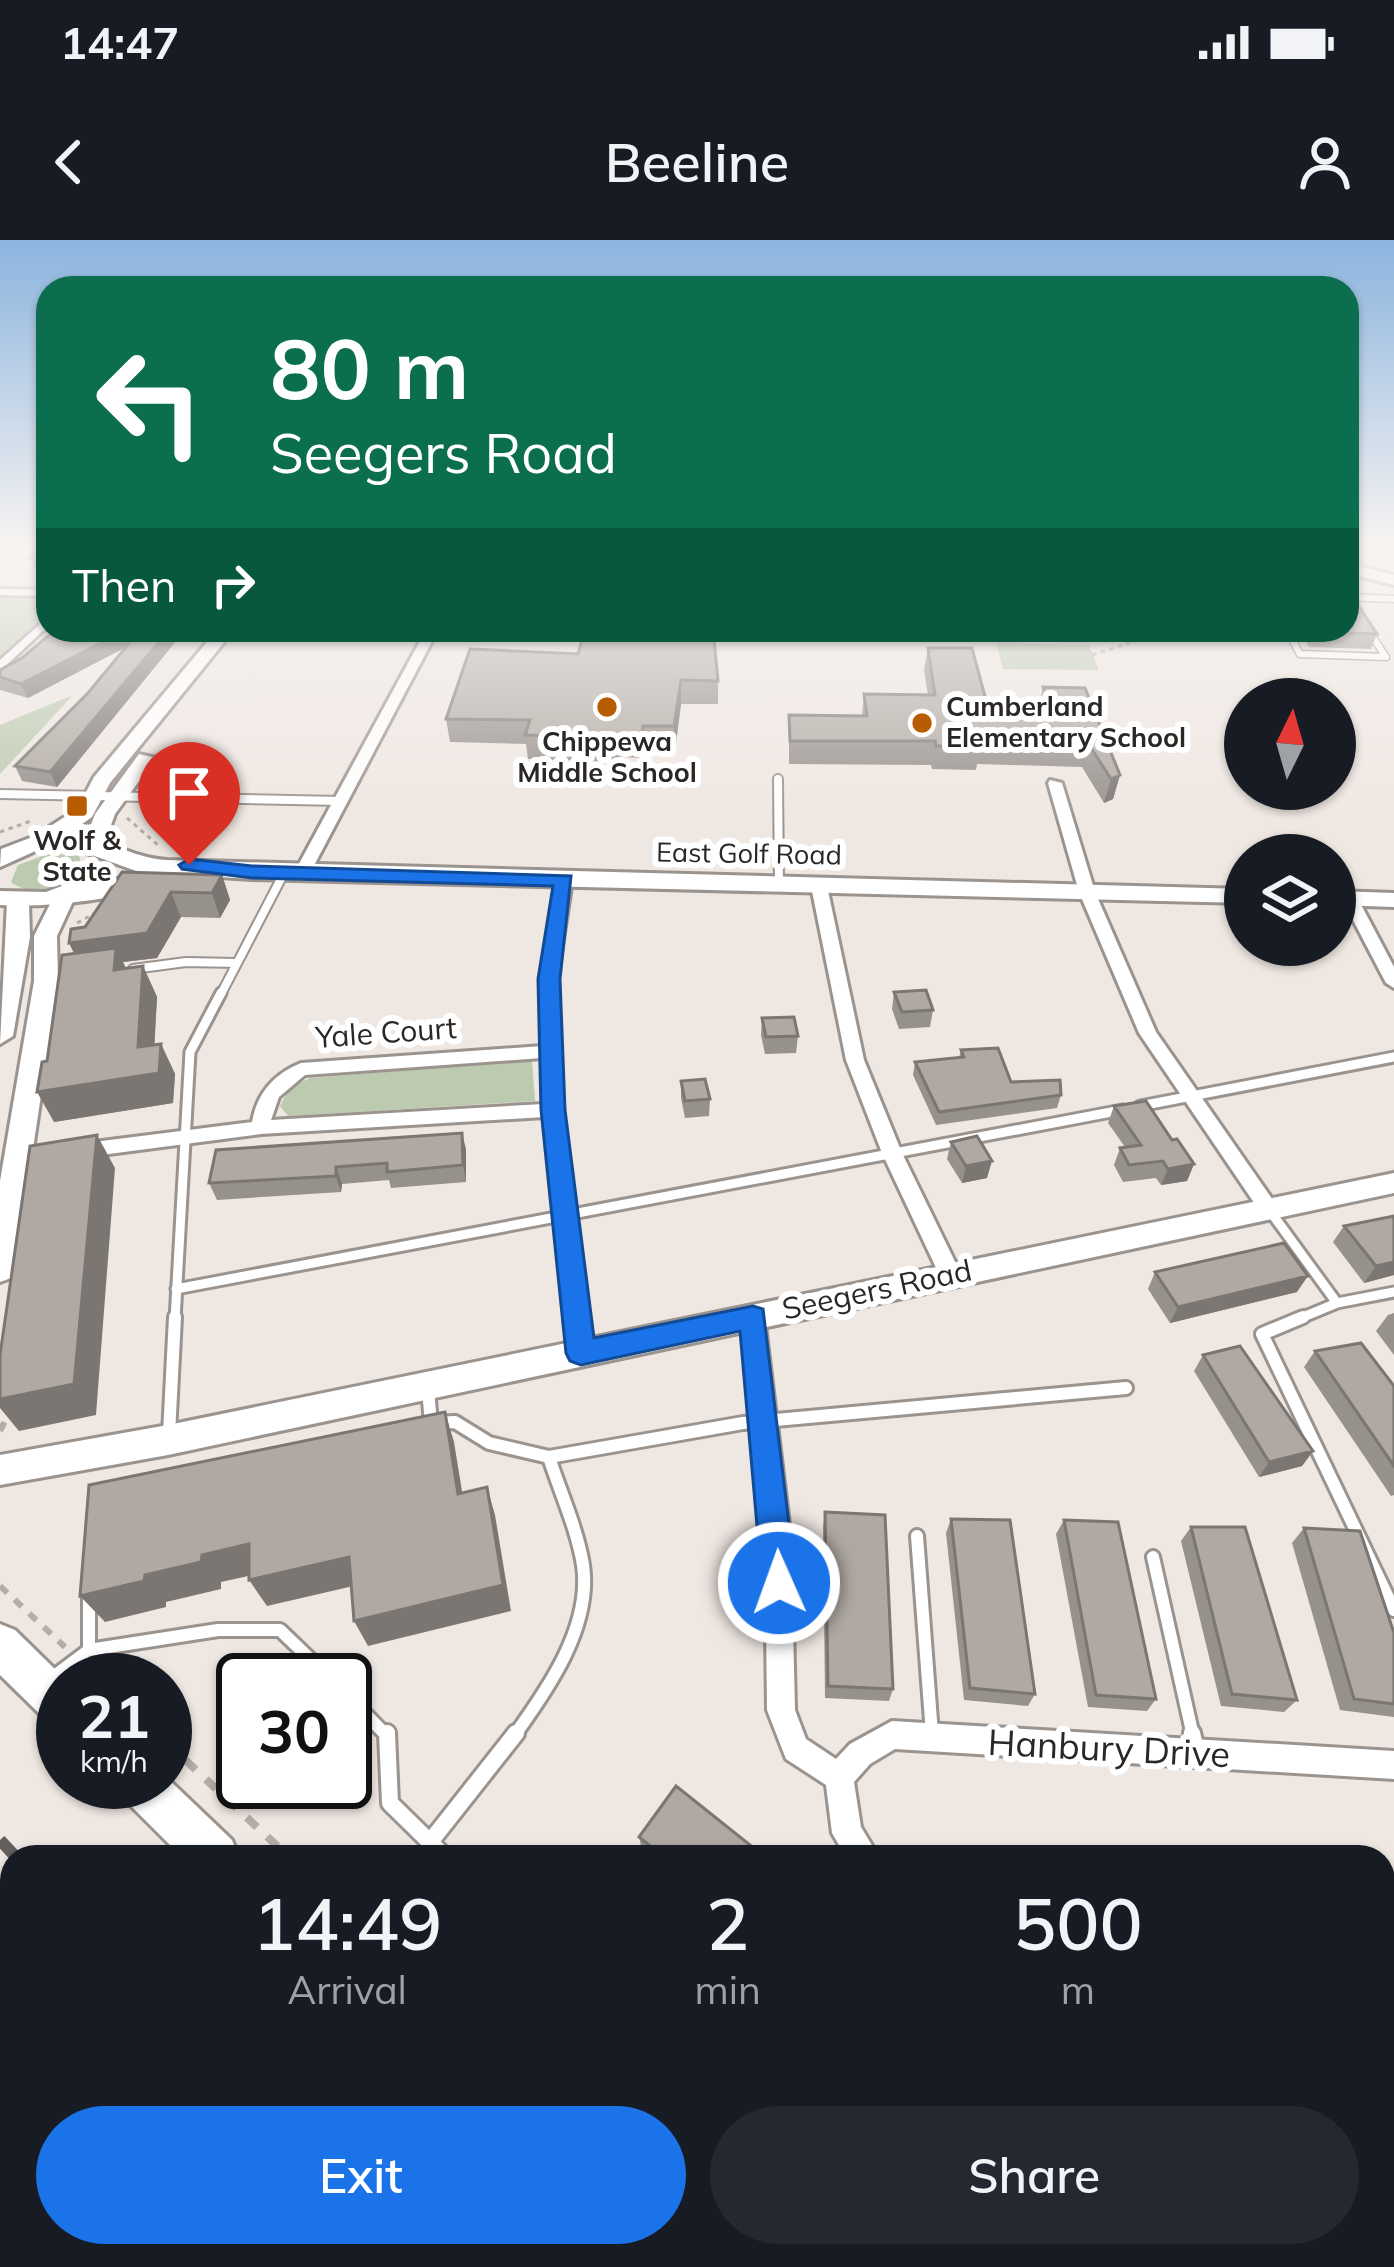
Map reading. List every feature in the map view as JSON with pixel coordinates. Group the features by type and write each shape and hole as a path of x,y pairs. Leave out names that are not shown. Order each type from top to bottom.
{"main road":[{"name":"East Golf Road","path":"37,835 134,864 252,872 1224,895"},
{"path":"0,860 37,835"},
{"path":"69,894 100,874 99,850"},
{"name":"East Golf Road","path":"8,902 252,872"},
{"path":"1356,899 1394,900"},
{"path":"0,1645 36,1680"},
{"path":"166,1809 203,1845"}],"street":[{"path":"0,667 29,639"},
{"path":"0,849 76,821 216,642"},
{"path":"99,850 101,821 239,642"},
{"path":"293,873 340,801 426,642"},
{"path":"1055,783 1087,892 1148,1033 1268,1208"},
{"path":"564,880 549,979 553,1110 581,1353"},
{"path":"819,886 855,1060 892,1153 950,1274"},
{"path":"0,1270 30,1158 55,980 46,922 69,894"},
{"path":"2,1013 18,937 8,902"},
{"path":"1356,920 1394,982"},
{"name":"Yale Court","path":"261,1127 262,1106 275,1085 302,1069 551,1051"},
{"path":"30,1158 261,1127 553,1110"},
{"name":"Seegers Road","path":"3,1468 106,1460 169,1440 225,1435 427,1385 1394,1183"},
{"path":"753,1317 778,1541 781,1710 796,1749 839,1777 848,1833 856,1845"},
{"name":"Hanbury Drive","path":"839,1777 860,1754 892,1735 1394,1765"}],"lane":[{"path":"1294,642 1300,654 1387,657 1374,639"},
{"path":"778,779 779,885"},
{"path":"0,794 92,797 116,806 340,801"},
{"path":"169,1440 190,1052 237,963 293,873"},
{"path":"124,970 186,962 237,963"},
{"path":"176,1289 1394,1057"},
{"path":"1268,1208 1337,1303"},
{"path":"1394,1292 1337,1303 1262,1334 1394,1610"},
{"path":"427,1385 431,1424"},
{"path":"409,1429 454,1422 489,1444 549,1457 765,1421 1126,1388"},
{"path":"430,1842 555,1673 580,1610 584,1577 549,1457"},
{"path":"917,1536 932,1738"},
{"path":"1153,1557 1197,1753"},
{"path":"83,1653 89,1579"},
{"path":"94,1653 218,1630 280,1630 304,1653"},
{"path":"372,1719 387,1733 390,1803 433,1845"}],"path":[{"path":"1092,655 1133,642"},
{"path":"116,806 160,850"},
{"path":"0,832 37,835"},
{"path":"55,980 73,925 113,904"},
{"path":"0,1431 8,1422 11,1400"},
{"path":"0,1586 81,1653"},
{"path":"192,1766 276,1845"}],"green space":[{"path":"0,639 20,639 0,657"},
{"path":"996,643 1089,645 1099,670 1003,669"},
{"path":"73,695 0,774 0,725"},
{"path":"54,852 79,856 83,870 49,890 29,890 11,882 18,865"},
{"path":"532,1060 535,1101 288,1116 280,1106 289,1088 310,1078"}],"building":[{"path":"41,642 103,642 21,684 0,677 0,670"},
{"path":"130,642 159,642 50,772 15,766 88,693"},
{"name":"Chippewa Middle School","path":"581,642 714,642 718,681 681,680 674,726 643,726 642,735 525,735 530,720 446,719 470,649 578,654"},
{"path":"928,648 972,648 987,704 997,704 1000,719 1054,719 1043,687 1085,688 1120,775 1111,779 1088,743 979,740 981,746 936,746 935,741 790,741 789,715 867,716 864,694 935,695"},
{"path":"122,872 222,875 212,893 171,892 147,933 69,943 71,929 85,927"},
{"path":"116,948 114,970 143,966 138,1047 161,1044 159,1073 37,1092 42,1062 47,1061 62,955"},
{"path":"926,990 933,1010 902,1012 894,992"},
{"path":"794,1017 798,1036 766,1037 762,1018"},
{"path":"998,1048 1011,1082 1060,1080 1061,1095 939,1112 915,1062 964,1057 961,1050"},
{"path":"705,1079 710,1099 685,1101 681,1081"},
{"path":"1146,1101 1194,1164 1168,1169 1163,1161 1129,1165 1120,1148 1141,1145 1114,1106"},
{"path":"462,1133 463,1165 387,1172 387,1163 336,1167 336,1176 209,1183 216,1150"},
{"path":"97,1135 74,1384 0,1399 0,1355 30,1146"},
{"path":"977,1136 992,1161 966,1166 951,1142"},
{"path":"1394,1216 1394,1262 1376,1266 1344,1226"},
{"path":"1284,1243 1308,1276 1178,1307 1155,1272"},
{"path":"1361,1343 1394,1386 1394,1466 1315,1351"},
{"path":"1240,1346 1313,1451 1269,1462 1203,1355"},
{"path":"445,1412 458,1494 487,1487 503,1585 354,1621 349,1557 249,1580 249,1544 145,1575 144,1581 80,1596 89,1485"},
{"path":"825,1512 885,1515 893,1689 828,1686"},
{"path":"951,1519 1010,1520 1035,1694 970,1688"},
{"path":"1064,1520 1118,1522 1156,1699 1096,1695"},
{"path":"1191,1527 1245,1527 1297,1700 1232,1694"},
{"path":"1304,1528 1360,1531 1394,1633 1394,1704 1354,1699"},
{"path":"676,1786 750,1845 649,1845 639,1837"}],"railway":[{"path":"0,1840 5,1845"}],"place":[{"name":"Chippewa Middle School","path":"607,707"},
{"name":"Cumberland Elementary School","path":"922,723"},
{"name":"Wolf & State","path":"77,806"}],"route":[{"path":"189,865 252,872 564,880 549,979 553,1110 581,1353 753,1317 779,1583"}]}
